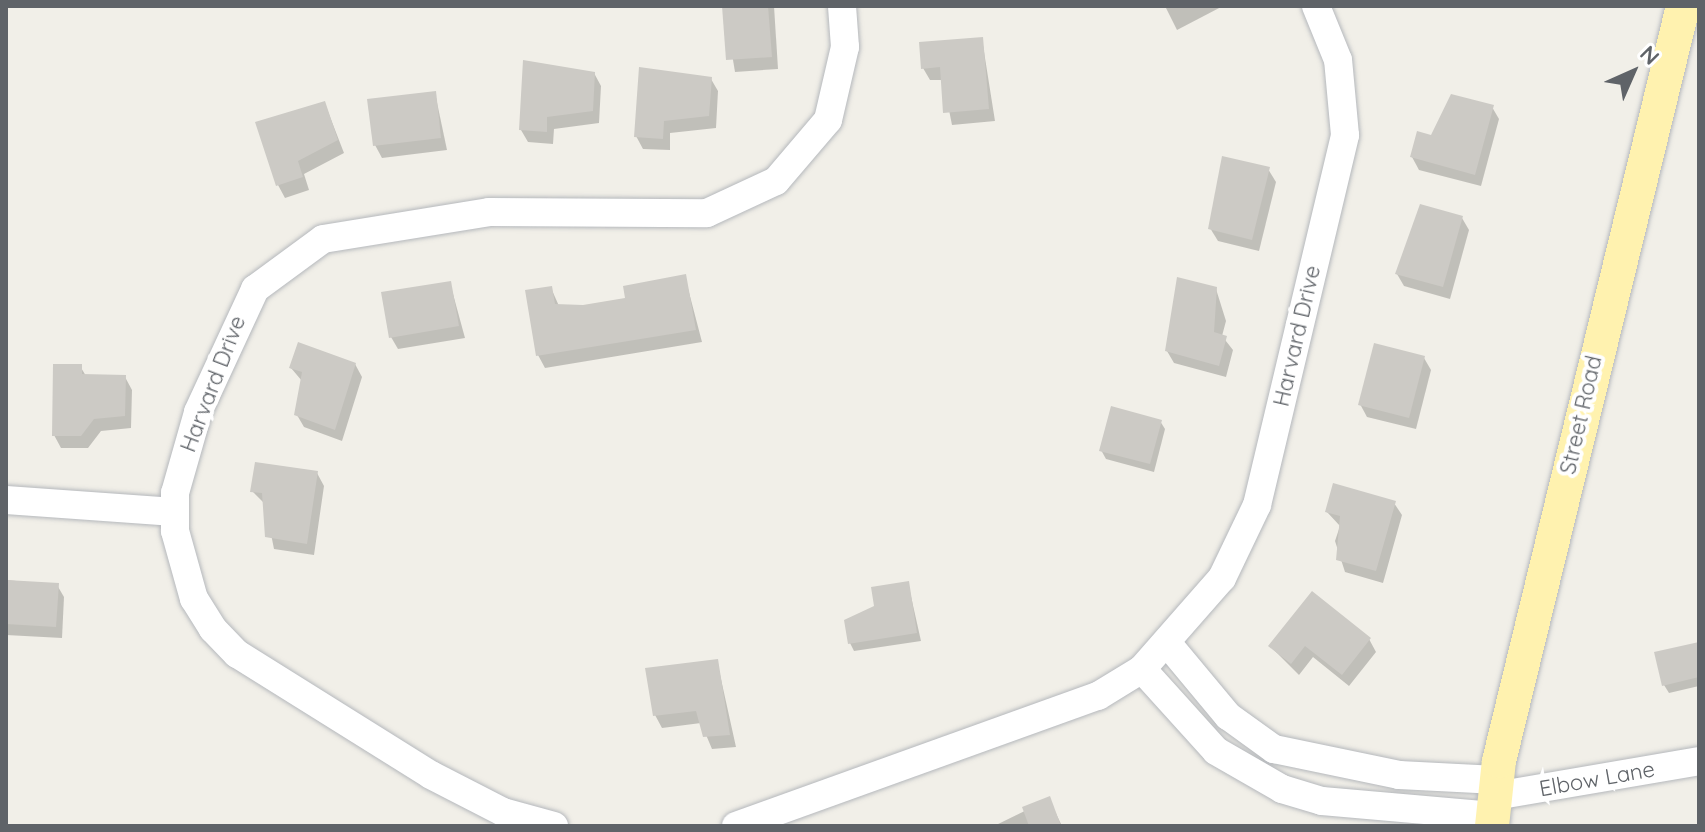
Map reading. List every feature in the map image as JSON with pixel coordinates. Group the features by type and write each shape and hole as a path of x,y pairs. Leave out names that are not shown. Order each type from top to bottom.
{"main road":[{"name":"Street Road","path":"1494,805 1683,6"}],"street":[{"name":"Harvard Drive","path":"554,826 503,812 431,775 237,654 194,599 175,512 194,425 235,320 281,264 344,232 489,212 669,217 743,201 805,155 828,120 845,47 842,6"},
{"name":"Harvard Drive","path":"736,826 1075,707 1142,669 1168,644 1222,578 1257,505 1345,135 1338,60 1316,6"},
{"path":"6,500 175,512"},
{"path":"1168,644 1228,716 1296,757 1399,775 1494,805"},
{"path":"1142,669 1216,751 1282,789 1322,801 1494,805"},
{"path":"1282,789 1296,757"},
{"name":"Elbow Lane","path":"1494,805 1699,761"}],"building":[{"path":"722,6 768,6 772,57 726,60"},
{"path":"983,37 989,109 943,113 940,67 921,69 919,42"},
{"path":"523,60 595,72 593,111 547,117 547,132 519,130"},
{"path":"639,67 712,77 709,116 664,121 663,139 634,137"},
{"path":"436,91 441,138 373,146 367,99"},
{"path":"1451,94 1494,105 1475,175 1410,157 1417,131 1431,135"},
{"path":"325,101 338,140 298,161 303,177 276,186 255,122"},
{"path":"1222,156 1270,167 1252,240 1208,229"},
{"path":"1420,204 1463,216 1443,287 1395,274"},
{"path":"686,274 696,330 536,356 525,290 552,286 555,304 583,305 625,298 623,286"},
{"path":"1177,277 1217,287 1214,332 1227,336 1219,366 1165,351"},
{"path":"451,281 459,326 389,338 381,292"},
{"path":"298,342 356,363 335,430 294,415 302,372 289,368"},
{"path":"1374,343 1425,356 1409,418 1358,405"},
{"path":"53,364 82,364 82,374 126,375 125,416 94,419 81,436 52,436"},
{"path":"1111,406 1162,420 1150,464 1099,451"},
{"path":"255,462 318,471 307,544 265,537 262,493 250,492"},
{"path":"1333,483 1396,501 1376,571 1336,560 1340,516 1325,512"},
{"path":"6,580 59,583 56,627 6,624"},
{"path":"909,581 917,633 848,644 844,620 874,606 871,587"},
{"path":"1312,591 1371,638 1342,675 1305,646 1291,664 1268,646"},
{"path":"1699,642 1699,677 1662,686 1654,652"},
{"path":"718,659 730,735 703,737 696,711 653,716 645,668"},
{"path":"1050,796 1061,826 1029,826 1022,807"}]}
